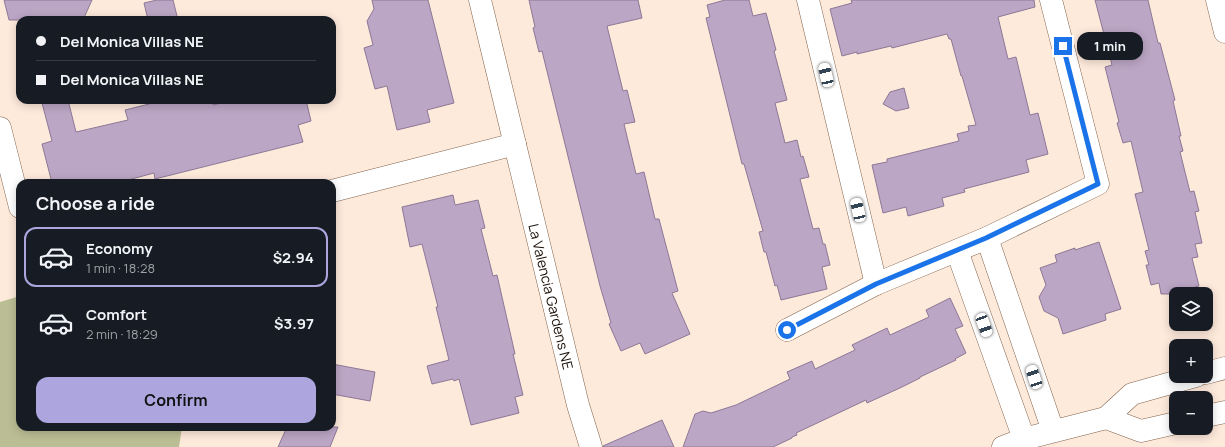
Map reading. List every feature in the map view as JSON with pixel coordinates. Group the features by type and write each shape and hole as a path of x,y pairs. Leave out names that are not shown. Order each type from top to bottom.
{"street":[{"name":"La Valencia Gardens NE","path":"480,0 578,405 591,447"},
{"path":"808,0 876,284"},
{"path":"787,330 876,284 986,238 1098,184 1051,0"},
{"path":"1217,0 1225,32"},
{"path":"0,128 16,191"},
{"path":"336,190 515,144"},
{"path":"986,238 1053,431"},
{"path":"957,251 1024,439"},
{"path":"1213,371 1225,368"},
{"path":"1003,447 1024,439 1106,418 1132,394 1171,383"},
{"path":"1213,415 1225,412"},
{"path":"1106,418 1141,431 1169,425"}],"green space":[{"path":"16,297 16,431 181,431 179,447 0,447 0,302"}],"building":[{"path":"4,0 92,0 85,16 16,16 16,20 9,20"},
{"path":"157,0 173,0 177,16 147,16 144,3"},
{"path":"372,0 428,0 454,103 427,110 430,122 397,130 387,86 375,89 364,48 373,45 367,21 374,9"},
{"path":"529,0 638,0 642,18 607,26 623,91 627,90 635,122 624,124 636,174 644,172 655,219 659,219 678,291 672,293 690,334 645,354 640,343 621,351 609,324 611,323 600,286 542,51 539,52 533,28 535,27"},
{"path":"725,0 749,0 753,16 766,13 787,100 775,103 785,143 797,140 801,157 803,156 809,177 800,179 813,229 819,228 823,244 825,244 830,265 822,267 827,289 781,300 777,285 775,286 766,252 764,252 759,232 763,231 744,164 742,164 706,18 710,17 707,5"},
{"path":"851,0 1034,0 1035,7 998,17 1008,59 1016,57 1030,115 1038,113 1048,154 1026,160 1029,172 964,189 965,192 942,198 944,206 908,216 906,207 883,213 872,165 887,162 887,159 959,141 957,134 969,131 968,126 976,125 951,39 949,39 947,34 892,48 891,46 842,56 830,9 852,3"},
{"path":"1095,0 1148,0 1158,43 1160,43 1175,100 1173,101 1183,151 1180,152 1190,192 1194,191 1199,211 1195,212 1202,243 1195,244 1198,257 1192,258 1199,286 1169,287 1169,294 1161,294 1159,283 1151,285 1146,265 1149,265 1145,251 1149,250 1135,194 1143,192 1131,141 1123,143 1117,123 1119,122 1105,67 1112,65"},
{"path":"904,88 909,108 896,111 883,104 890,92"},
{"path":"42,104 69,104 76,132 128,120 125,110 149,104 307,104 311,121 298,125 303,142 155,179 154,173 132,179 51,179 42,144 52,141"},
{"path":"453,195 455,205 478,200 485,228 481,229 493,276 497,275 523,395 515,397 519,413 471,425 459,379 432,384 427,366 449,360 436,307 438,307 422,244 410,247 402,207"},
{"path":"1099,242 1121,309 1105,314 1106,320 1063,334 1058,318 1044,311 1039,297 1046,285 1040,268 1057,262 1055,255"},
{"path":"950,298 963,326 955,329 966,353 955,359 956,360 867,403 866,400 796,433 797,435 773,447 683,447 695,414 703,411 711,413 736,405 790,379 787,372 812,361 815,369 855,350 852,345 887,328 890,335 929,317 926,310"},
{"path":"336,365 375,372 370,401 336,395"},
{"path":"662,420 674,447 603,447 603,446"},
{"path":"336,427 338,427 330,447 278,447 285,431 336,431"}],"route":[{"path":"787,330 876,284 986,238 1098,184 1063,46"}]}
